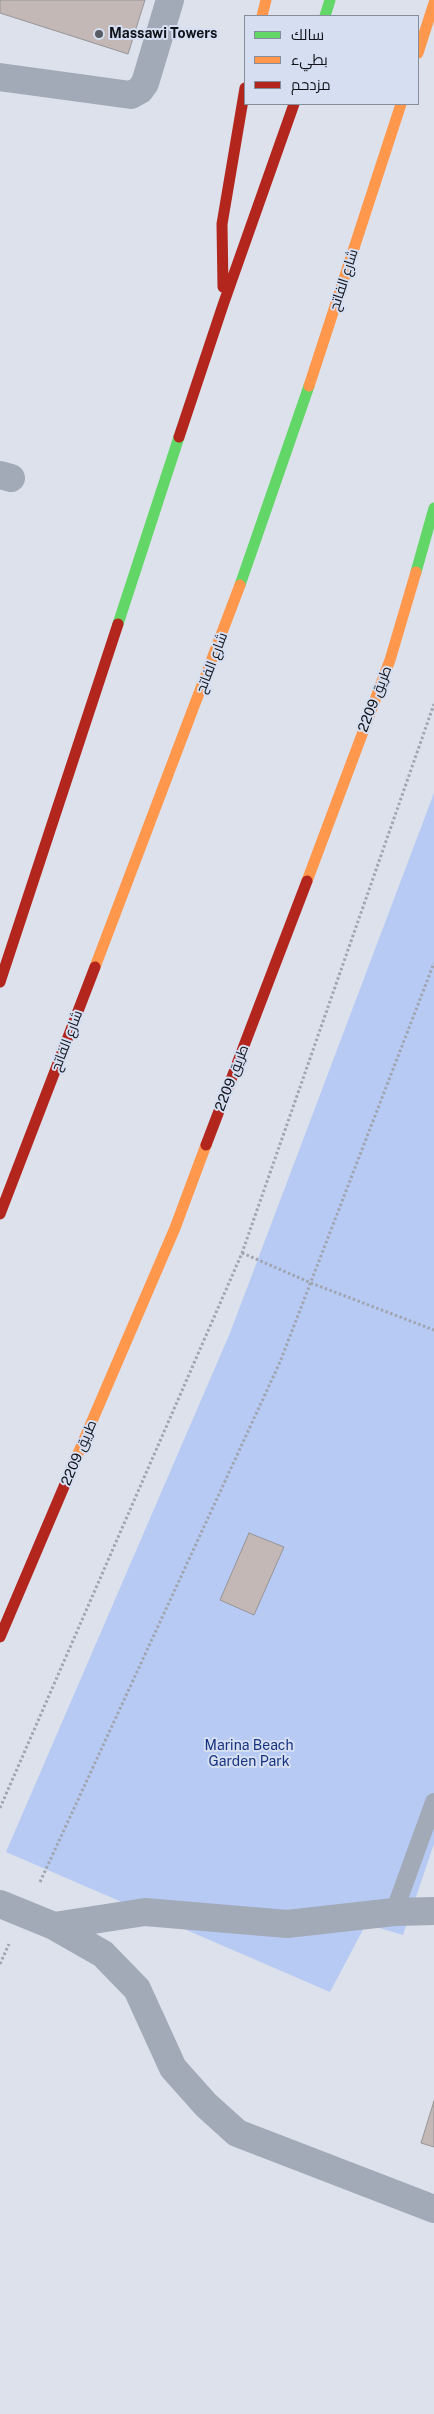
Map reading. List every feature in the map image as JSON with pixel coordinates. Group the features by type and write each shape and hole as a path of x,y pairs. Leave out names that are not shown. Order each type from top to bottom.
{"main road":[{"path":"262,15 266,0"},
{"path":"325,15 330,0"},
{"path":"419,50 434,3"},
{"path":"223,305 222,224 244,94"},
{"path":"0,982 223,305 294,105"},
{"name":"شارع الفاتح","path":"0,1214 226,626 336,306 401,105"},
{"name":"طريق 2209","path":"0,1637 175,1228 390,660 434,508"}],"street":[{"path":"0,77 131,94 140,90 145,83 170,0"},
{"path":"12,1909 54,1926 102,1954 137,1989 173,2068 206,2105 236,2133 434,2210"},
{"path":"54,1926 145,1912 287,1924 394,1912 434,1911"}],"lane":[{"path":"394,1912 428,1837 434,1802"}],"path":[{"path":"0,1808 242,1253 434,704"},
{"path":"0,1964 12,1909 35,1894 280,1362 434,963"},
{"path":"242,1253 311,1283 434,1330"}],"green space":[{"name":"Marina Beach Garden Park","path":"434,793 434,1844 403,1935 366,1924 330,1992 6,1852 230,1333"}],"building":[{"name":"Massawi Towers","path":"0,0 145,0 128,54 0,13"},
{"path":"249,1533 284,1547 254,1615 220,1600"},
{"path":"434,2101 434,2147 421,2143"}],"traffic: fast":[{"path":"325,15 330,0"},
{"path":"240,585 309,386"},
{"path":"118,624 179,437"},
{"path":"416,572 434,508"}],"traffic: slow":[{"path":"262,15 266,0"},
{"path":"419,50 434,3"},
{"path":"309,386 401,105"},
{"path":"307,881 390,660 416,572"},
{"path":"95,967 240,585"},
{"path":"74,1463 175,1228 206,1145"}],"traffic: jam":[{"path":"223,287 222,224 244,94"},
{"path":"179,437 294,105"},
{"path":"0,982 118,624"},
{"path":"206,1145 307,881"},
{"path":"0,1214 95,967"},
{"path":"0,1637 74,1463"}],"place":[{"name":"Massawi Towers","path":"99,34"}]}
